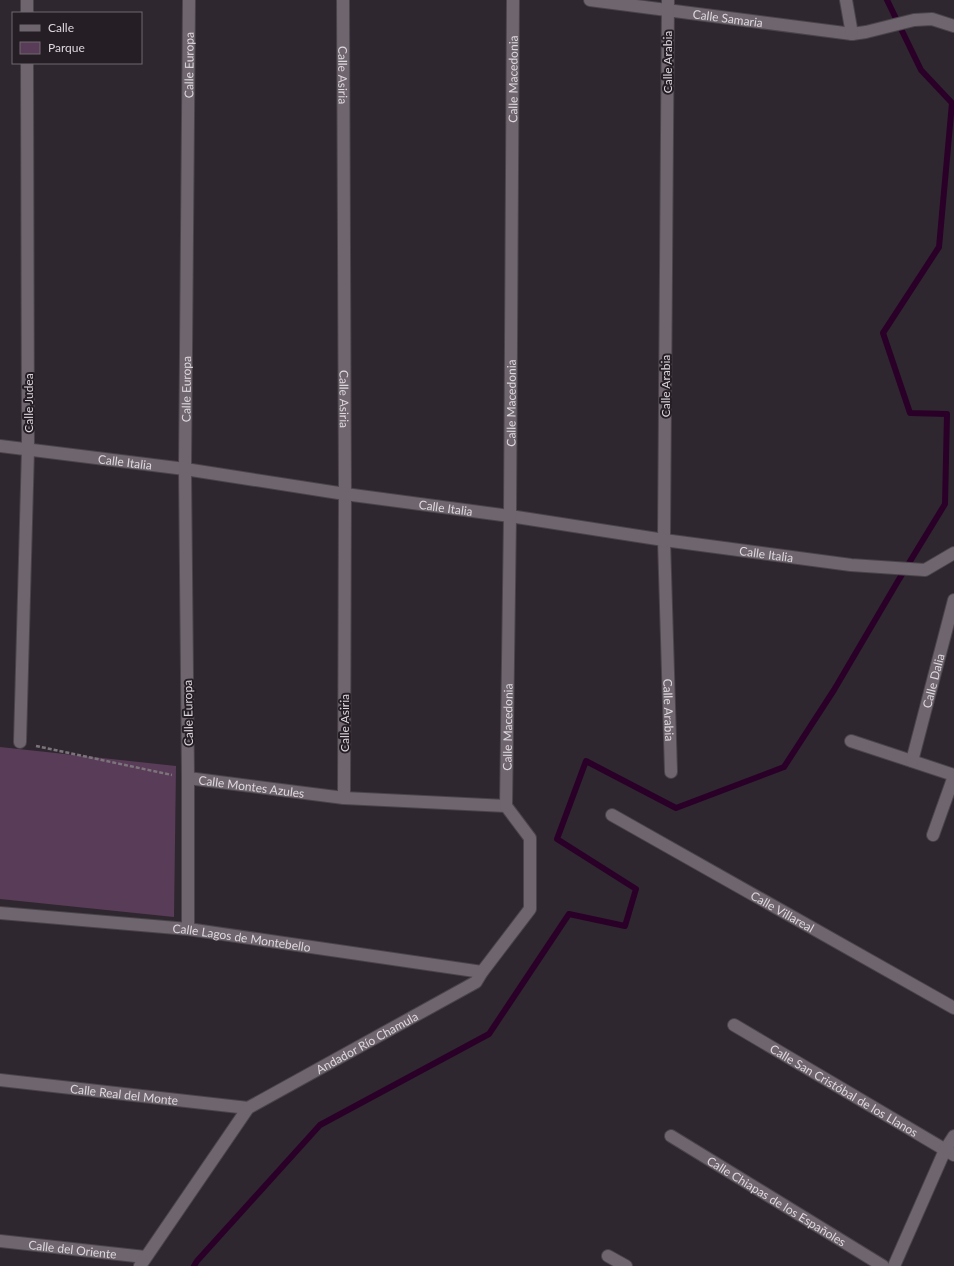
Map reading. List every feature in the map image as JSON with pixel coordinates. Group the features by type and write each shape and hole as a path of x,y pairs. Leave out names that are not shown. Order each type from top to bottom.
{"street":[{"path":"27,0 27,12"},
{"name":"Calle Europa","path":"188,929 185,469 189,0"},
{"name":"Calle Asiria","path":"343,0 345,494 344,798"},
{"name":"Calle Macedonia","path":"506,806 510,516 513,0"},
{"name":"Calle Samaria","path":"590,0 668,5 852,34 914,20 932,19 954,26"},
{"path":"846,0 852,34"},
{"name":"Calle Arabia","path":"668,5 664,540 671,772"},
{"name":"Calle Judea","path":"20,742 28,449 27,64"},
{"name":"Calle Italia","path":"0,446 185,469 345,494 510,516 664,540 851,565 925,570 954,553"},
{"name":"Calle Dalia","path":"912,761 954,600"},
{"path":"851,740 954,775 933,835"},
{"name":"Calle Montes Azules","path":"188,778 344,798 506,806"},
{"name":"Andador Río Chamula","path":"143,1261 248,1108 476,982 530,909 530,838 506,806"},
{"name":"Calle Villareal","path":"612,815 954,1008"},
{"name":"Calle Lagos de Montebello","path":"0,913 188,929 482,972"},
{"name":"Calle San Cristóbal de los Llanos","path":"734,1024 950,1152"},
{"name":"Calle Real del Monte","path":"0,1080 248,1108"},
{"name":"Calle Chiapas de los Españoles","path":"671,1136 883,1266"},
{"path":"894,1266 950,1152 954,1136"},
{"name":"Calle del Oriente","path":"0,1241 143,1261"},
{"path":"608,1256 626,1266"}],"path":[{"name":"Calle Montes Azules","path":"20,742 188,778"}],"green space":[{"path":"0,747 176,766 174,917 0,899"}],"waterway":[{"path":"194,1266 320,1125 489,1034 569,914 625,926 636,889 557,839 586,761 676,808 784,767 834,690 945,504 947,414 910,413 883,333 939,247 952,103 921,70 887,0"}]}
